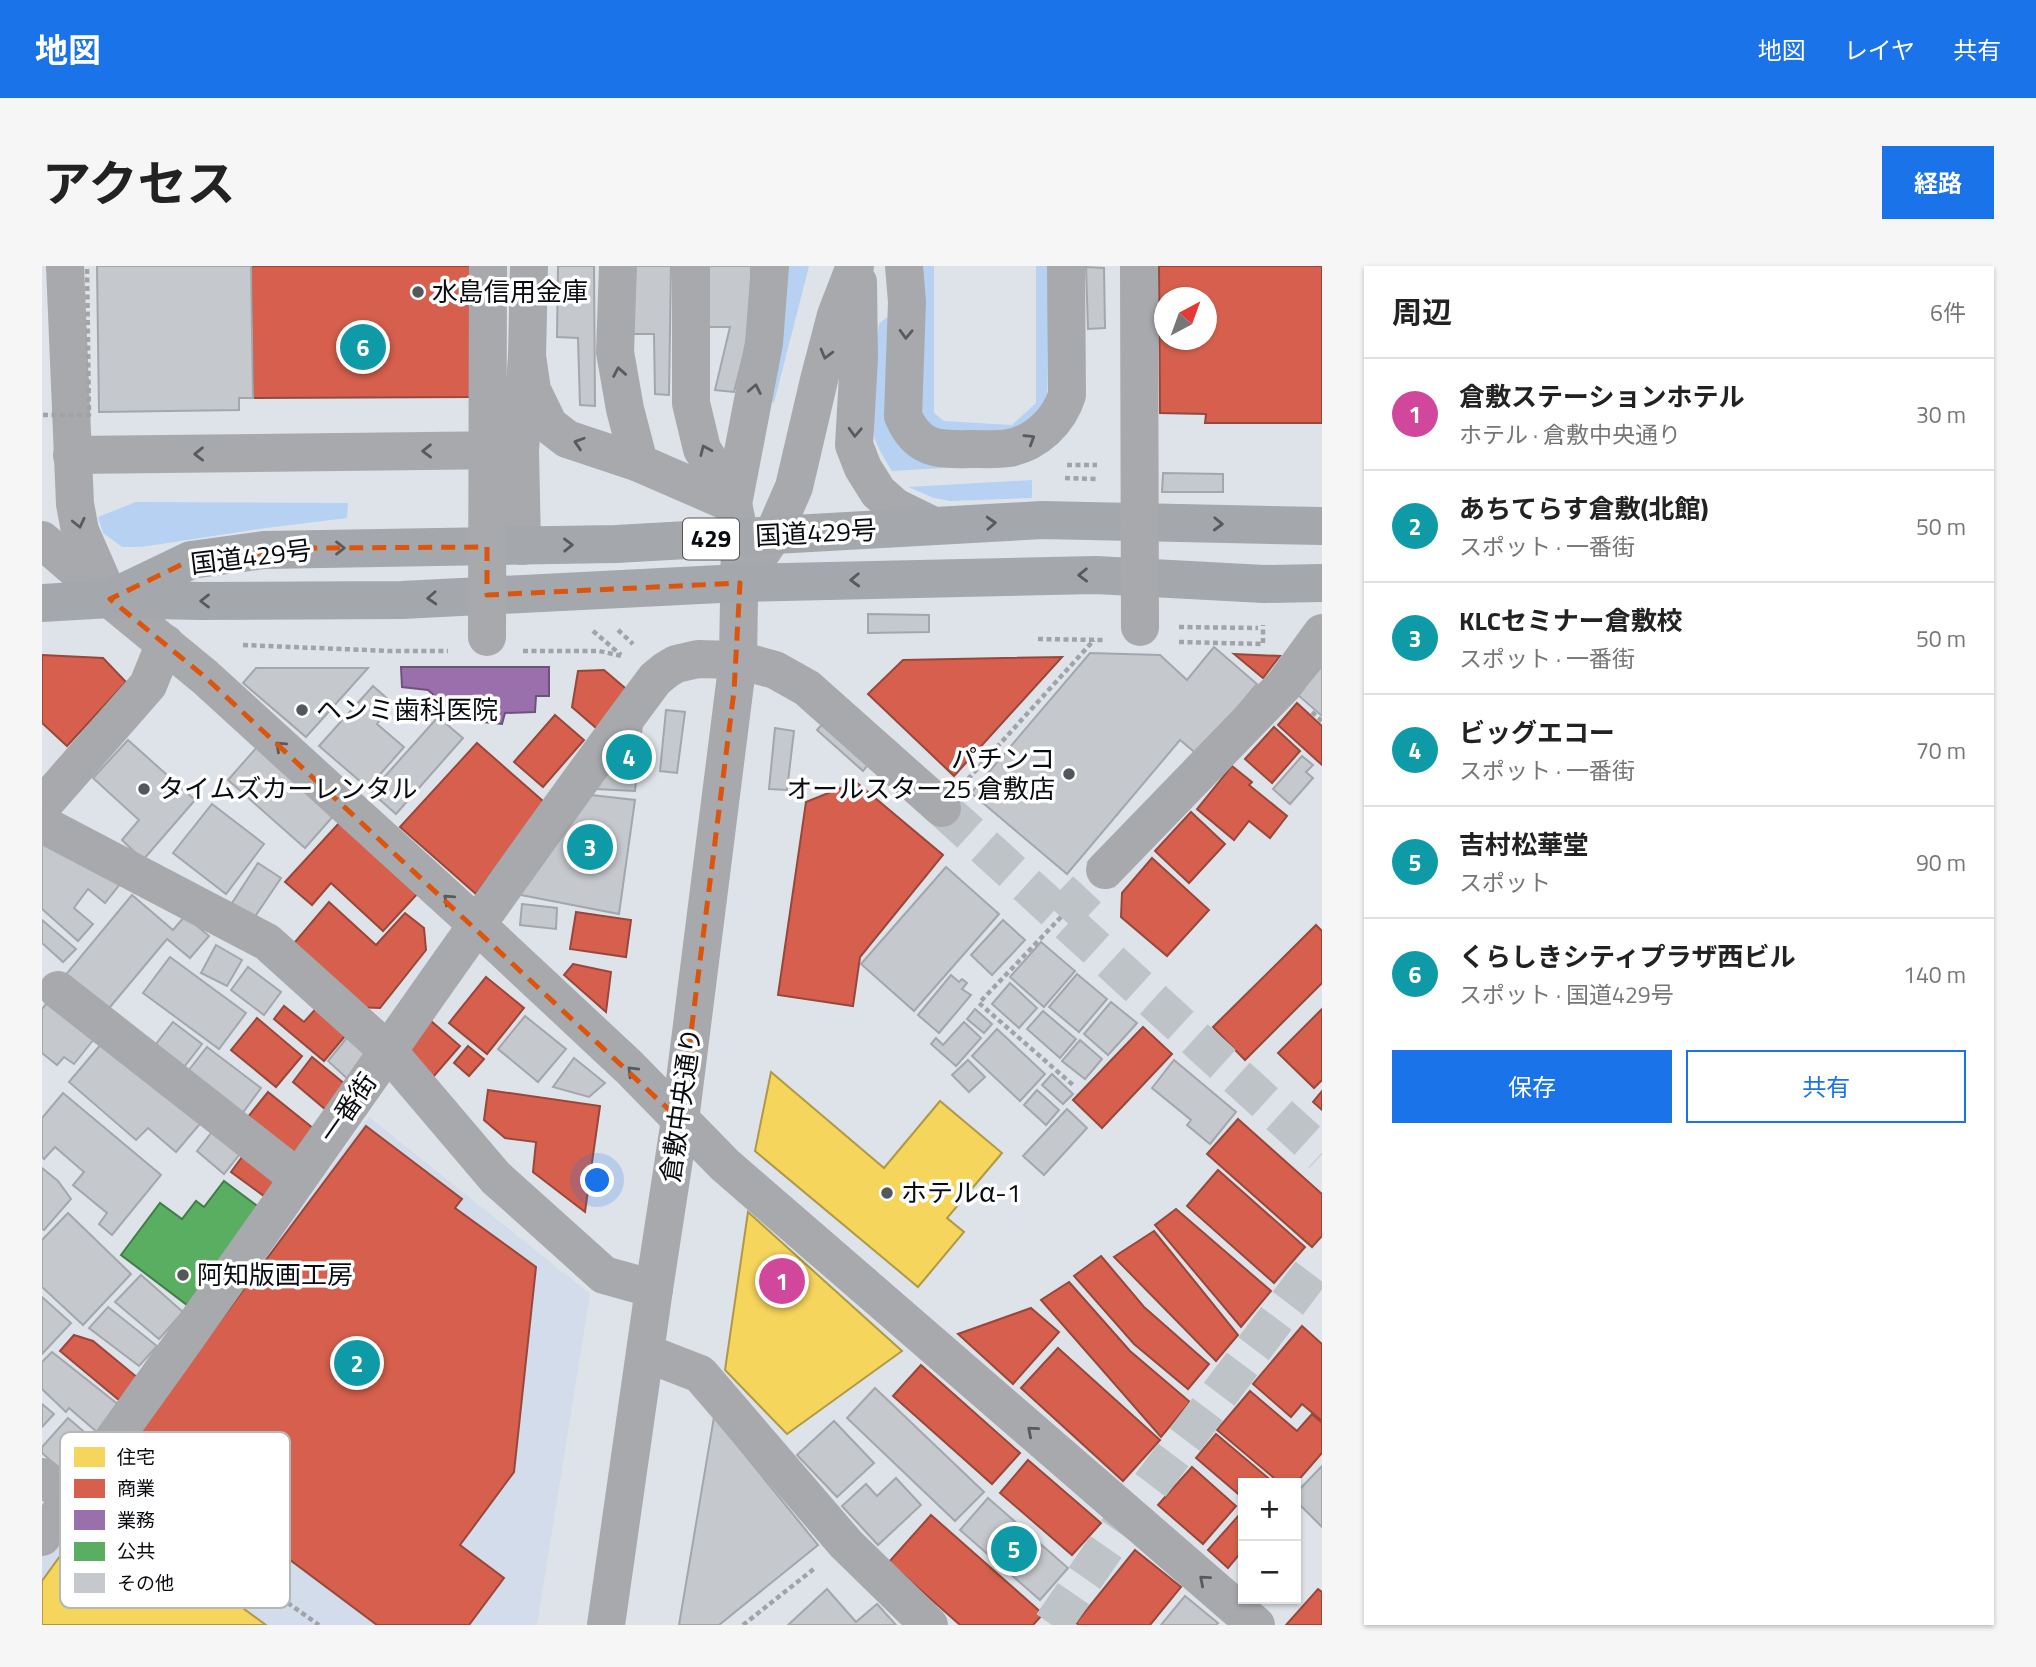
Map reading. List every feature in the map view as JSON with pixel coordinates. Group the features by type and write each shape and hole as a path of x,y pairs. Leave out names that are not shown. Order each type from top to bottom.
{"highway":[{"name":"国道429号","path":"110,599 191,560 264,550 616,544 749,526 934,526 1042,520 1322,526"},
{"name":"国道429号","path":"42,603 110,599 402,600 740,583 1096,575 1265,584 1322,583"}],"street":[{"path":"65,266 54,325 55,380 72,455 75,504 80,531 110,599"},
{"path":"488,266 488,646"},
{"path":"522,546 520,450 527,356 529,266"},
{"path":"618,266 615,352 625,410 639,463"},
{"path":"691,266 691,403 702,449 749,526"},
{"path":"749,526 770,266"},
{"path":"749,526 794,487 836,315 857,266"},
{"path":"857,266 859,358 855,445 863,468 878,492 895,507 934,526"},
{"path":"904,266 907,302 903,416 908,429 919,441 936,449 951,450 1007,449 1021,445 1053,422 1063,407 1067,395 1066,266"},
{"path":"1139,266 1140,627"},
{"path":"527,356 532,390 549,425 567,439 639,463 749,526"},
{"path":"72,455 520,450"},
{"name":"倉敷中央通り","path":"610,1621 653,1289 680,1120 738,660 740,583 749,526"},
{"path":"42,540 205,677 476,924 629,1068 725,1165 1256,1625"},
{"path":"1105,870 1284,685 1322,633"},
{"path":"42,806 148,685 165,643"},
{"name":"一番街","path":"117,1432 476,924 655,680 666,670 687,660 738,660"},
{"path":"738,660 775,670 807,688 942,808"},
{"path":"42,824 267,942 388,1051 496,1178 604,1275 653,1289"},
{"path":"58,990 298,1178"},
{"path":"646,1353 700,1374 846,1544 929,1625"},
{"name":"一番街","path":"42,1537 56,1488"}],"path":[{"path":"43,415 89,415 87,266"},
{"path":"1066,465 1097,465"},
{"path":"1065,478 1100,479"},
{"path":"1178,627 1264,628"},
{"path":"584,630 592,630 623,656"},
{"path":"623,656 633,644 626,638"},
{"path":"942,808 1094,640"},
{"path":"241,645 390,651 488,646 599,651 623,656"},
{"path":"1060,917 979,1003 1073,1085"},
{"path":"743,1625 846,1544"},
{"path":"290,1604 319,1625"}],"highlighted area":[{"path":"487,547 487,595 740,583 734,691 680,1120 205,677 110,599 191,560 312,548"}],"shaded area":[{"path":"786,266 809,266 774,403 769,401"},
{"path":"920,266 934,266 934,413 944,421 1012,425 1036,403 1036,266 1049,266 1047,409 1013,437 930,429 922,420"},
{"path":"887,317 891,326 907,448 944,468 892,471 874,437 870,415 872,376 879,324"},
{"path":"1032,480 1032,498 950,501 934,498 908,487"},
{"path":"136,502 348,503 347,518 141,547 122,547 103,533 98,517"},
{"path":"369,1117 590,1294 537,1625 42,1625 42,1556 60,1532 60,1608 290,1608 290,1432 134,1432"}],"building: 住宅":[{"name":"ホテルα-1","path":"771,1072 884,1168 940,1101 1002,1153 947,1218 964,1232 918,1287 755,1151"},
{"path":"748,1212 902,1351 787,1434 725,1370"},
{"path":"60,1556 60,1608 243,1608 266,1625 42,1625 42,1581"}],"building: 商業":[{"path":"251,266 475,266 474,397 253,398"},
{"path":"1159,266 1322,266 1322,423 1205,423 1206,414 1160,413 1160,350 1217,350 1217,287 1159,287"},
{"path":"1234,654 1280,656 1263,678"},
{"path":"42,655 103,658 126,682 67,746 42,723"},
{"path":"1062,657 954,776 868,694 903,660"},
{"path":"604,670 632,694 603,734 572,707 578,671"},
{"path":"1297,703 1322,726 1322,765 1278,725"},
{"path":"555,715 584,740 543,787 514,762"},
{"path":"1274,727 1300,751 1272,783 1245,759"},
{"path":"477,743 544,802 476,894 400,827"},
{"path":"1232,766 1252,782 1249,785 1287,816 1270,838 1249,821 1234,840 1197,809"},
{"path":"856,782 943,855 860,957 853,1006 778,995 806,802"},
{"path":"1191,812 1225,844 1189,883 1155,851"},
{"path":"341,821 419,892 383,931 331,883 312,905 285,882"},
{"path":"1152,858 1209,910 1167,956 1121,917 1122,893"},
{"path":"329,902 376,945 405,913 424,928 426,950 380,1008 352,1007 290,948"},
{"path":"576,912 631,920 626,957 570,949"},
{"path":"1316,925 1322,931 1322,983 1245,1060 1213,1027"},
{"path":"573,964 611,972 606,1012 564,975"},
{"path":"486,977 524,1008 487,1054 449,1023"},
{"path":"320,1004 350,1030 324,1061 274,1019 284,1006 304,1022"},
{"path":"1322,1009 1322,1080 1314,1088 1278,1053"},
{"path":"257,1018 302,1056 276,1087 231,1050"},
{"path":"431,1021 460,1046 433,1077 405,1052"},
{"path":"1143,1027 1172,1054 1102,1128 1073,1100"},
{"path":"468,1046 484,1059 469,1076 454,1063"},
{"path":"312,1057 352,1090 332,1115 293,1082"},
{"path":"488,1090 600,1106 585,1212 533,1172 536,1142 505,1138 484,1120"},
{"path":"1322,1091 1322,1110 1313,1102"},
{"path":"268,1092 314,1129 290,1159 243,1123"},
{"path":"1238,1119 1322,1194 1322,1236 1312,1247 1207,1154"},
{"path":"366,1126 462,1199 455,1208 536,1267 514,1472 460,1545 504,1578 469,1625 377,1625 290,1560 290,1432 137,1432"},
{"path":"248,1149 289,1179 272,1202 231,1172"},
{"path":"1218,1170 1305,1247 1274,1283 1187,1206"},
{"path":"1176,1209 1271,1291 1241,1327 1155,1225"},
{"path":"1154,1231 1238,1335 1216,1361 1114,1257"},
{"path":"1101,1256 1144,1307 1209,1364 1188,1389 1134,1344 1074,1276"},
{"path":"1069,1282 1130,1351 1190,1402 1161,1437 1041,1300"},
{"path":"1031,1308 1059,1332 1013,1384 958,1334"},
{"path":"1302,1326 1322,1344 1322,1421 1302,1404 1291,1417 1253,1384"},
{"path":"74,1335 93,1341 138,1378 119,1400 60,1351"},
{"path":"1058,1348 1160,1440 1123,1481 1021,1388"},
{"path":"921,1365 1020,1453 992,1484 893,1396"},
{"path":"1250,1391 1297,1431 1312,1414 1322,1423 1322,1453 1300,1478 1274,1478 1217,1430"},
{"path":"1216,1434 1268,1478 1238,1478 1238,1494 1196,1458"},
{"path":"1028,1460 1101,1523 1072,1555 1000,1493"},
{"path":"1192,1467 1236,1506 1203,1544 1158,1505"},
{"path":"931,1515 1043,1614 1033,1625 960,1625 889,1562"},
{"path":"1238,1516 1238,1556 1228,1568 1208,1550"},
{"path":"1135,1550 1181,1587 1150,1625 1076,1623"},
{"path":"1318,1589 1322,1592 1322,1625 1286,1625"}],"building: 業務":[{"path":"401,667 549,667 549,696 536,696 535,712 505,713 502,724 462,720 428,690 402,687"}],"building: 公共":[{"path":"224,1181 260,1208 187,1305 121,1255 160,1203 182,1219 196,1201 204,1207"}],"building: その他":[{"path":"97,266 251,266 253,398 239,398 239,410 99,412"},
{"path":"558,266 594,266 595,406 580,405 578,338 557,337"},
{"path":"633,266 671,266 669,395 655,394 654,334 633,334"},
{"path":"708,266 751,266 751,326 734,392 715,390 730,327 706,327"},
{"path":"1086,267 1104,268 1105,328 1088,329"},
{"path":"1163,473 1223,474 1223,492 1162,492"},
{"path":"868,614 929,615 929,632 868,633"},
{"name":"パチンコ オールスター25 倉敷店","path":"1214,647 1257,684 1198,755 1180,740 1067,874 971,793 1090,653 1160,655 1187,680"},
{"path":"1322,666 1322,716 1298,695"},
{"name":"ヘンミ歯科医院","path":"256,668 368,668 306,737 243,683"},
{"path":"373,686 391,702 377,724 404,747 368,788 319,746"},
{"path":"666,710 685,712 677,773 660,771"},
{"path":"438,717 463,738 396,814 371,792"},
{"path":"829,717 874,757 863,771 817,730"},
{"path":"642,724 635,791 596,789"},
{"path":"775,728 794,731 787,790 769,789"},
{"name":"タイムズカーレンタル","path":"128,740 195,800 143,860 122,840 139,820 93,778"},
{"path":"258,746 335,814 305,848 228,780"},
{"path":"1302,756 1313,765 1306,772 1313,778 1290,804 1273,789"},
{"path":"591,795 635,800 619,914 516,894"},
{"path":"212,804 264,844 226,894 173,853"},
{"path":"42,839 120,884 105,903 88,889 74,908 93,924 78,941 42,909"},
{"path":"258,863 281,878 254,918 232,903"},
{"path":"946,867 999,914 914,1011 861,964"},
{"path":"132,895 173,930 185,916 209,936 190,958 167,939 105,1013 63,978"},
{"path":"522,904 557,908 556,929 520,925"},
{"path":"42,920 76,949 63,962 42,943"},
{"path":"1003,920 1025,940 992,975 971,955"},
{"path":"1041,942 1075,971 1044,1007 1010,977"},
{"path":"216,945 242,960 227,986 201,973"},
{"path":"170,957 246,1013 219,1049 143,993"},
{"path":"248,967 281,992 264,1015 231,990"},
{"path":"1077,974 1107,999 1079,1032 1049,1007"},
{"path":"951,975 959,982 962,979 967,983 962,989 971,995 939,1033 918,1015"},
{"path":"1010,983 1037,1008 1019,1028 992,1004"},
{"path":"52,997 98,1034 74,1064 64,1057 57,1065 42,1053 42,1009"},
{"path":"1111,1002 1137,1023 1108,1055 1084,1034"},
{"path":"975,1009 992,1024 984,1033 967,1019"},
{"path":"1043,1011 1076,1039 1060,1058 1027,1029"},
{"path":"525,1016 566,1049 538,1082 498,1049"},
{"path":"173,1022 202,1044 177,1076 149,1053"},
{"path":"964,1022 981,1038 956,1066 931,1044 936,1038 943,1045"},
{"path":"354,1029 377,1048 350,1081 328,1061"},
{"path":"997,1029 1045,1074 1020,1101 972,1056"},
{"path":"108,1036 204,1119 176,1152 148,1128 136,1140 69,1082"},
{"path":"1080,1040 1102,1059 1085,1079 1062,1061"},
{"path":"207,1047 261,1088 236,1122 181,1080"},
{"path":"574,1058 605,1083 589,1097 553,1087"},
{"path":"968,1060 985,1077 969,1092 952,1075"},
{"path":"1174,1060 1236,1112 1210,1144 1187,1125 1191,1120 1152,1088"},
{"path":"1052,1074 1073,1094 1063,1104 1042,1085"},
{"path":"1037,1090 1059,1110 1046,1125 1024,1105"},
{"path":"63,1093 161,1175 112,1235 99,1224 107,1213 73,1185 84,1172 55,1147 44,1159 42,1157 42,1118"},
{"path":"1067,1109 1087,1128 1044,1175 1023,1156"},
{"path":"219,1123 247,1145 224,1174 197,1151"},
{"path":"42,1168 58,1181 71,1199 44,1230 42,1229"},
{"path":"68,1213 131,1274 83,1325 42,1287 42,1240"},
{"path":"141,1275 183,1312 159,1339 115,1302"},
{"path":"42,1297 71,1323 42,1354"},
{"path":"108,1307 157,1346 139,1366 89,1328"},
{"path":"52,1352 120,1406 97,1432 69,1408 66,1412 42,1389 42,1362"},
{"path":"875,1388 984,1492 955,1521 847,1418"},
{"path":"42,1404 54,1414 42,1427"},
{"path":"714,1417 818,1545 719,1625 679,1625"},
{"path":"68,1418 84,1432 60,1432 60,1469 42,1453 42,1447"},
{"path":"834,1421 874,1463 837,1497 797,1455"},
{"path":"1322,1466 1322,1527 1301,1506 1301,1488"},
{"path":"896,1478 921,1505 878,1545 842,1506 866,1484 877,1496"},
{"path":"988,1498 1068,1568 1040,1600 960,1530"},
{"path":"827,1589 856,1622 877,1604 896,1625 788,1625"},
{"path":"1185,1596 1218,1623 1161,1625"}],"tunnel":[{"path":"942,808 1322,1154"},
{"path":"1061,917 1105,870"},
{"path":"1052,1625 1128,1515 1322,1258"}],"place":[{"name":"水島信用金庫","path":"418,292"},
{"name":"くらしきシティプラザ西ビル","path":"363,347"},
{"name":"ヘンミ歯科医院","path":"302,710"},
{"name":"ビッグエコー","path":"629,757"},
{"name":"パチンコ オールスター25 倉敷店","path":"1069,774"},
{"name":"タイムズカーレンタル","path":"144,789"},
{"name":"KLCセミナー倉敷校","path":"590,847"},
{"name":"ホテルα-1","path":"887,1193"},
{"name":"阿知版画工房","path":"183,1275"},
{"name":"倉敷ステーションホテル","path":"782,1281"},
{"name":"あちてらす倉敷(北館)","path":"357,1363"},
{"name":"吉村松華堂","path":"1014,1549"}]}
